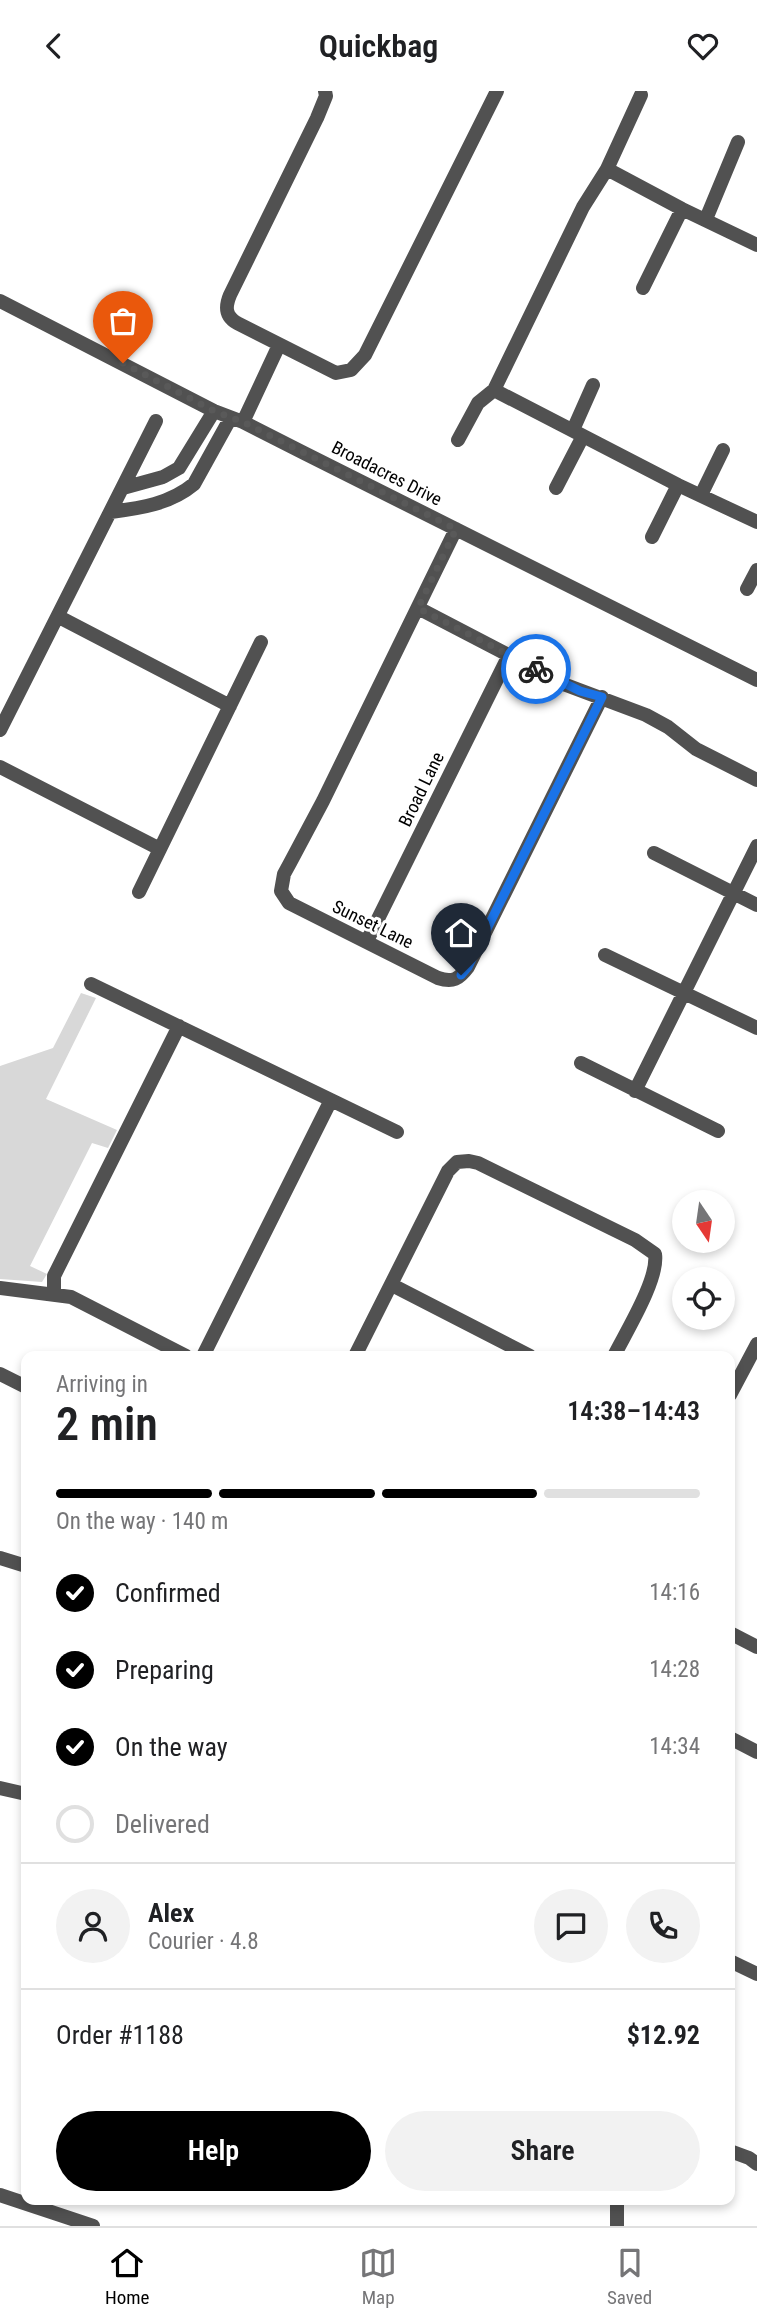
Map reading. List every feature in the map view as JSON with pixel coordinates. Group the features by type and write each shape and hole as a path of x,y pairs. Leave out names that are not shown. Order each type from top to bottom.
{"street":[{"path":"325,91 326,96 317,118 226,310 233,320 336,373 344,373 358,364 365,355 497,91"},
{"path":"458,440 478,403 494,390 583,207 607,169 641,95"},
{"path":"706,219 738,142"},
{"path":"607,169 757,245"},
{"path":"643,288 682,209"},
{"name":"Broadacres Drive","path":"0,301 214,411 757,680"},
{"path":"111,512 160,503 186,491 194,484 236,421 279,345"},
{"path":"556,488 578,433 593,385"},
{"path":"494,390 678,485 757,522"},
{"path":"123,488 163,477 178,468 214,411"},
{"path":"0,730 156,421"},
{"path":"701,495 723,450"},
{"path":"652,537 678,485"},
{"name":"Sunset Lane","path":"456,529 290,863 281,885 284,896 295,907 438,978 448,981 461,975 468,967 602,697"},
{"path":"747,589 757,570"},
{"path":"418,608 566,685 660,721 695,749 757,781"},
{"path":"59,617 230,706"},
{"path":"139,891 261,642"},
{"name":"Broad Lane","path":"367,941 509,655"},
{"path":"0,767 160,849"},
{"path":"635,1091 757,846"},
{"path":"654,853 757,905"},
{"path":"606,955 757,1028"},
{"path":"91,984 397,1132"},
{"path":"54,1294 54,1276 179,1026"},
{"path":"580,1063 718,1131"},
{"path":"206,1351 331,1100"},
{"path":"358,1351 448,1171 457,1162 469,1161 635,1240 654,1254 655,1266 649,1286 616,1351"},
{"path":"392,1285 520,1351"},
{"path":"0,1288 71,1297 176,1351"},
{"path":"735,1386 757,1344"},
{"path":"0,1374 21,1384"},
{"path":"0,1558 21,1564"},
{"path":"735,1636 757,1647"},
{"path":"735,1741 757,1752"},
{"path":"0,1788 21,1793"},
{"path":"735,1963 757,1974"},
{"path":"735,2153 757,2164"},
{"path":"0,2195 21,2202"},
{"path":"30,2205 93,2226"},
{"path":"617,2205 617,2226"}],"shaded area":[{"path":"81,993 96,998 46,1099 117,1130 108,1148 92,1143 30,1266 47,1274 42,1282 0,1279 0,1066 53,1048"}],"way so far":[{"path":"123,363 230,419 243,422 456,529 418,608 536,669"}],"route":[{"path":"461,975 468,967 602,697 580,691 536,669"}]}
